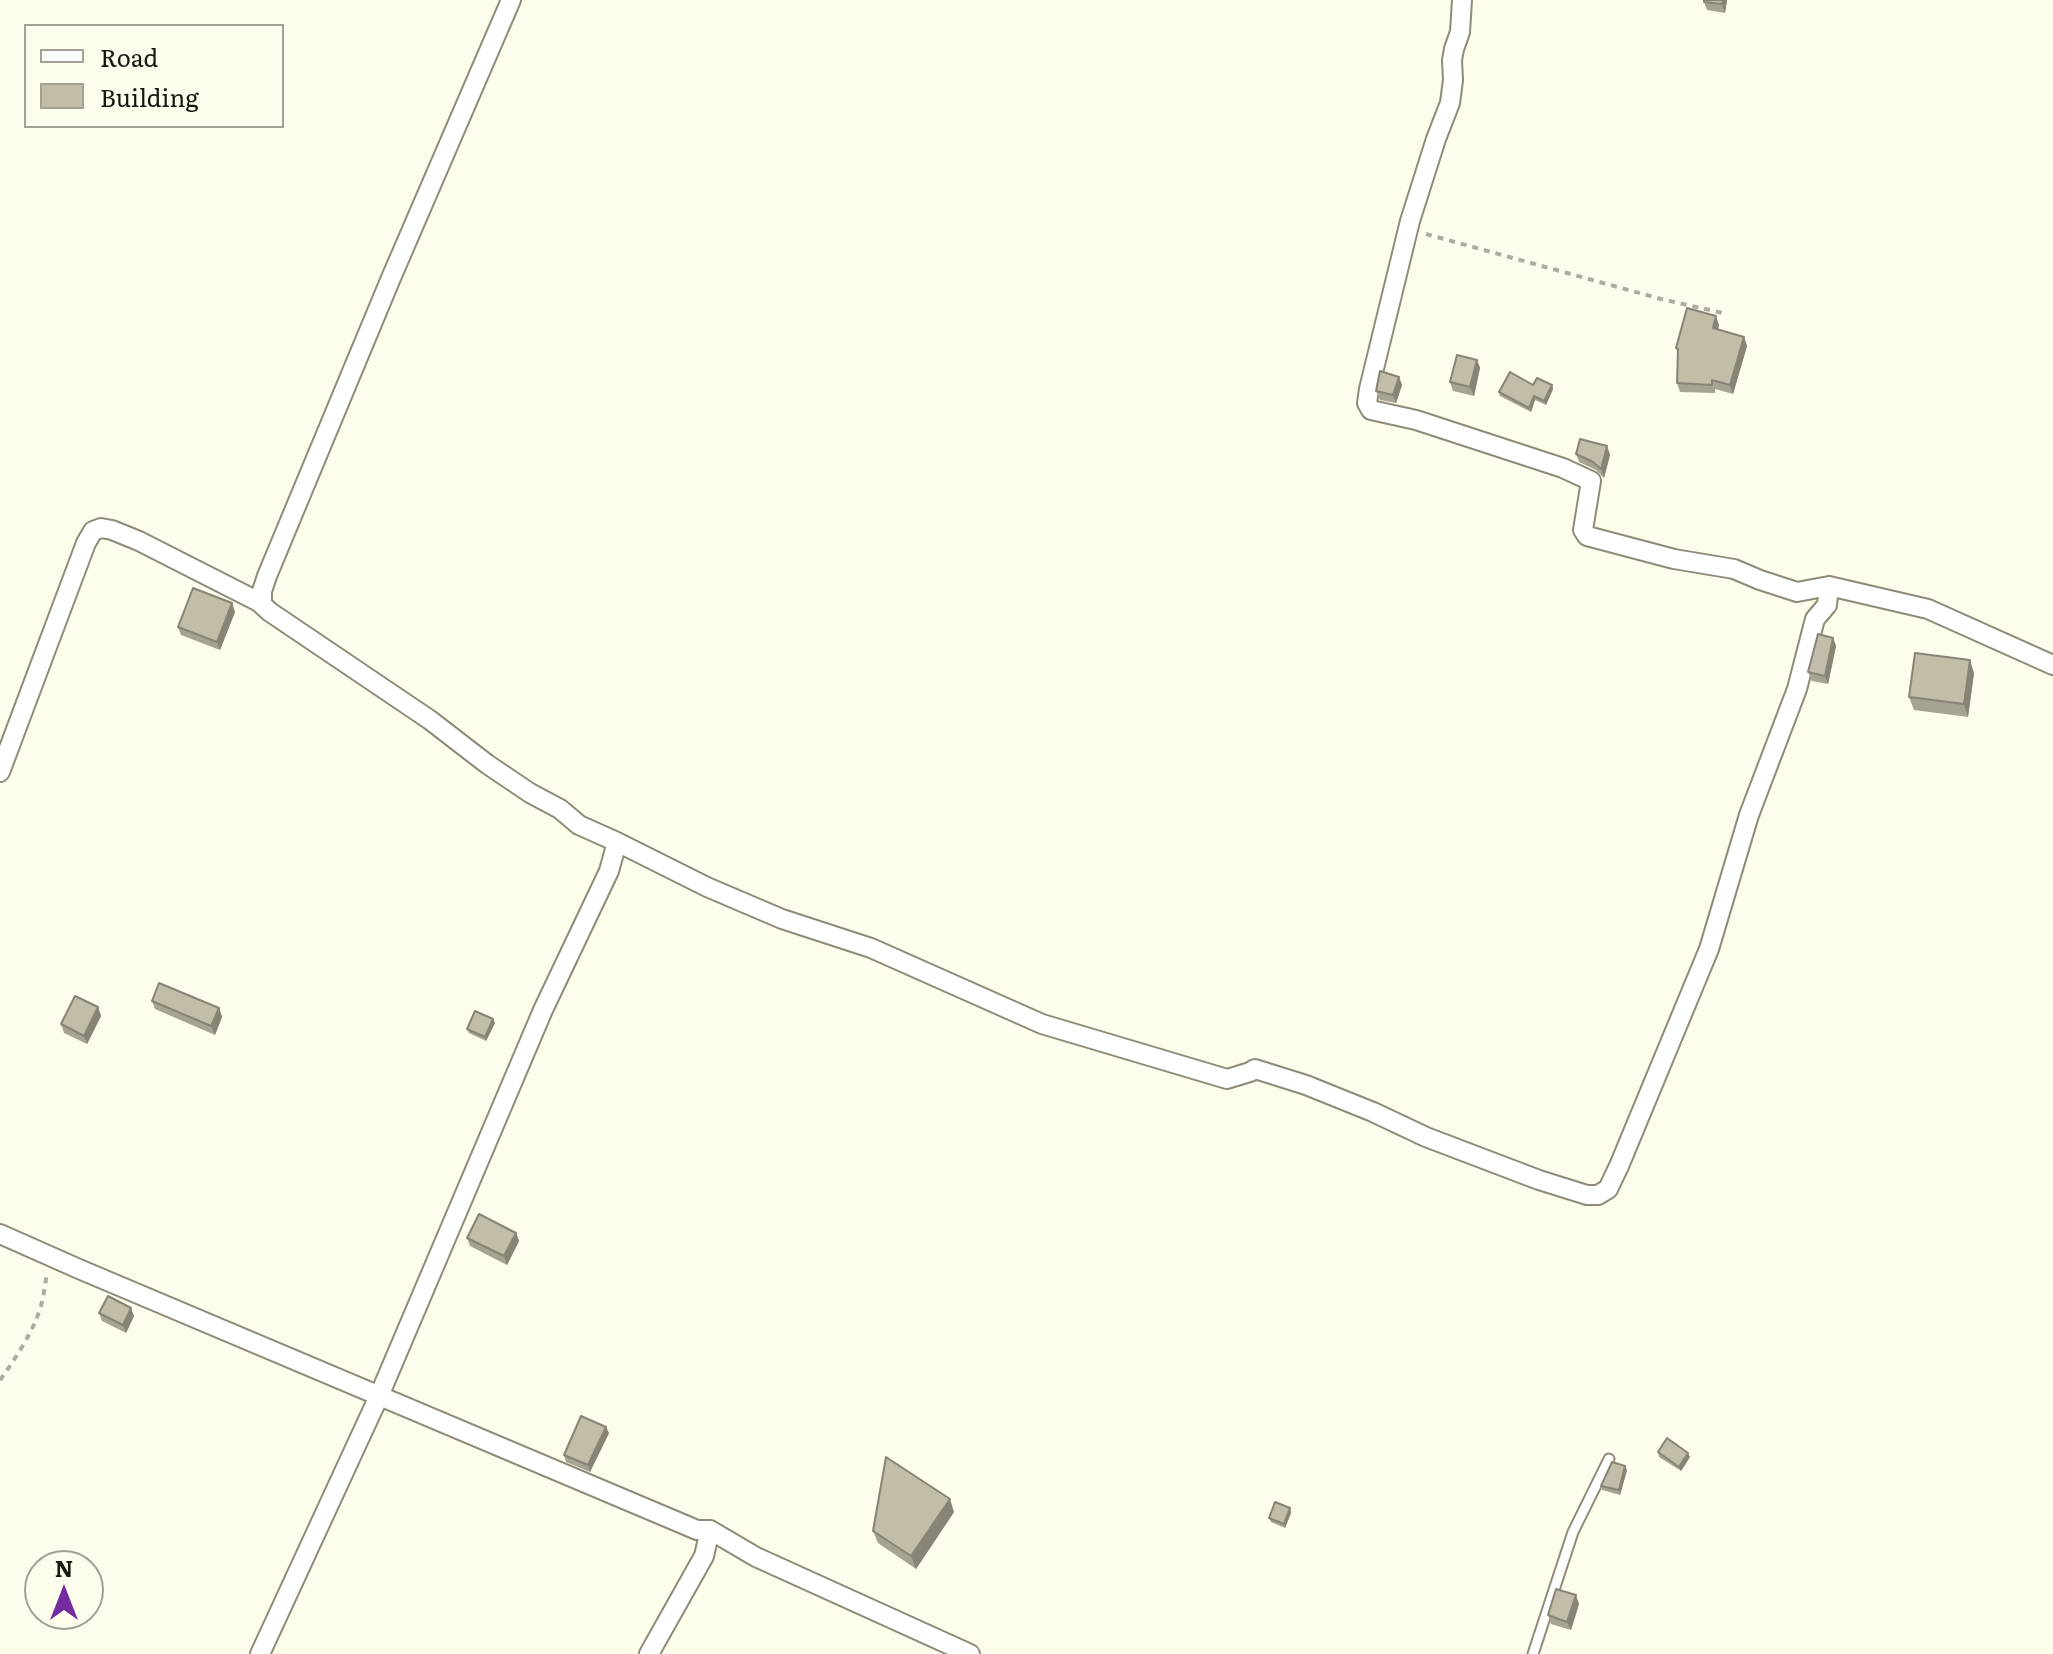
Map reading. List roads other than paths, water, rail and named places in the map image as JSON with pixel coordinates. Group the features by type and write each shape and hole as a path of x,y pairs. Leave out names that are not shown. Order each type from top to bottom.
{"street":[{"path":"259,602 267,576 391,278 511,0"},
{"path":"1462,0 1460,32 1452,60 1450,103 1408,229 1369,389 1367,403 1371,410 1416,420 1563,468 1591,481 1583,530 1587,536 1674,559 1734,569 1797,592 1829,586 1928,609 2053,665"},
{"path":"0,772 86,543 93,531 101,528 112,530 259,602 579,825 707,887 782,919 871,948 1042,1024 1227,1079 1255,1069 1264,1071 1539,1180 1587,1195 1598,1195 1608,1189 1619,1166 1709,949 1749,815 1797,689 1815,619 1827,605 1829,586"},
{"path":"260,1654 379,1396 543,1010 609,871 617,842"},
{"path":"0,1234 697,1530 710,1530 756,1557 970,1654"},
{"path":"649,1654 704,1556 710,1530"}],"lane":[{"path":"1533,1654 1573,1532 1609,1459"}]}
